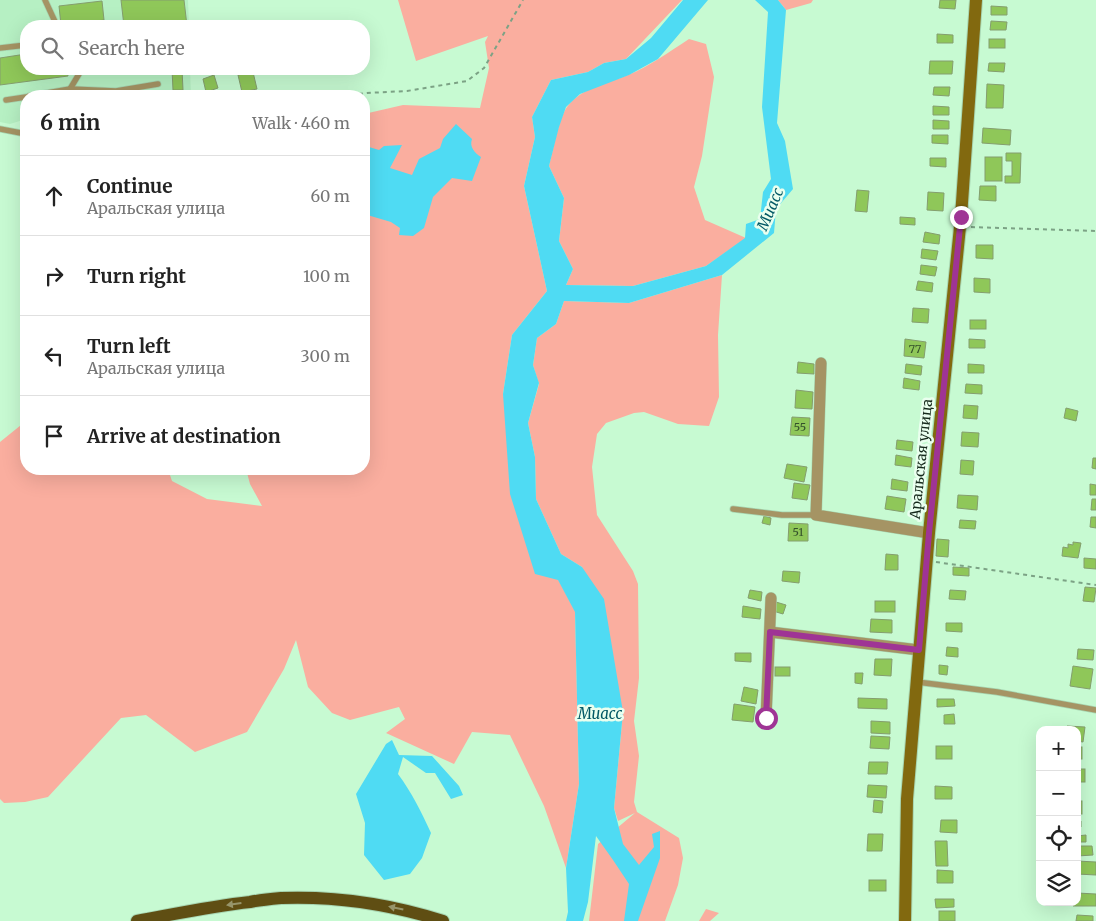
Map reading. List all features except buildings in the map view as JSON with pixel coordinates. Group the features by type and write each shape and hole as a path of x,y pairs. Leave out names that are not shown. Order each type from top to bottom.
{"main road":[{"path":"137,921 230,904 279,898 327,898 370,903 415,912 443,921"}],"street":[{"name":"Аральская улица","path":"905,921 907,799 926,561 960,226 976,0"},
{"path":"821,363 816,515 929,533"},
{"path":"766,718 771,598"},
{"path":"770,632 919,650"}],"lane":[{"path":"45,0 54,20"},
{"path":"0,48 20,46"},
{"path":"70,89 78,75"},
{"path":"122,90 158,84"},
{"path":"64,90 93,90"},
{"path":"6,100 20,97"},
{"path":"0,130 20,133"},
{"path":"733,509 782,515 816,515"},
{"path":"917,682 997,692 1096,710"}],"path":[{"path":"370,92 407,91 467,82 484,68 523,0"},
{"path":"960,226 1096,231"},
{"path":"926,561 1096,585"}],"shaded area":[{"path":"0,0 188,0 189,20 20,20 20,75 190,75 191,90 20,90 20,121 10,124 0,122"},
{"path":"398,0 682,0 626,59 604,63 588,72 551,80 532,117 535,137 524,186 547,291 512,335 503,394 558,579 575,611 579,784 566,868 544,806 510,735 472,732 454,764 386,733 405,719 399,707 350,720 332,713 308,687 296,640 284,669 247,732 195,752 146,715 121,718 48,797 25,802 4,803 0,799 0,442 20,426 20,475 170,475 172,481 207,499 262,506 250,484 248,475 370,475 370,113 403,105 480,108 489,68 485,42 488,36 416,61"},
{"path":"778,0 813,0 811,3 786,10"},
{"path":"689,39 706,44 714,77 702,156 694,187 705,220 746,238 706,266 633,286 566,285 573,269 559,241 564,198 549,166 564,112 573,100 587,90 636,71"},
{"path":"722,275 718,335 719,397 709,426 678,424 644,412 634,413 606,423 597,434 592,467 597,515 633,571 638,584 639,678 634,721 639,756 634,802 637,812 679,838 683,858 678,885 665,921 589,921 598,844 635,813 618,821 614,808 623,712 582,567 561,554 536,499 535,457 528,423 539,384 533,365 537,338 556,324 564,301 629,303"},
{"path":"706,909 719,913 710,921 699,921"}],"water":[{"name":"Миасс","path":"683,0 708,0 658,59 629,75 580,94 566,107 549,166 564,198 559,241 573,269 566,285 633,286 706,266 745,238 746,224 760,219 763,192 771,179 762,107 768,12 755,0 778,0 786,10 777,123 785,141 793,189 776,209 774,233 722,275 629,303 564,301 556,324 537,338 533,365 539,383 528,423 535,457 536,499 561,554 582,567 604,599 623,712 614,808 623,844 639,865 654,847 652,834 660,831 660,858 638,921 624,921 629,884 596,836 588,902 583,921 566,921 568,912 566,868 579,784 575,612 558,580 535,574 510,494 503,394 512,335 547,291 524,186 535,137 532,117 551,80 588,72 604,63 626,59 651,38"},
{"path":"456,124 472,139 472,147 481,157 472,181 452,178 433,197 424,228 413,236 399,235 400,228 391,222 370,216 370,147 379,150 384,146 402,145 390,168 412,175 419,159 440,148 443,139"},
{"path":"392,740 399,755 432,756 459,786 463,795 451,799 435,773 426,773 403,757 398,774 416,802 431,833 422,858 410,874 384,880 364,855 365,823 356,794 386,744"}],"route":[{"path":"766,718 770,632 919,650 961,217"}]}
